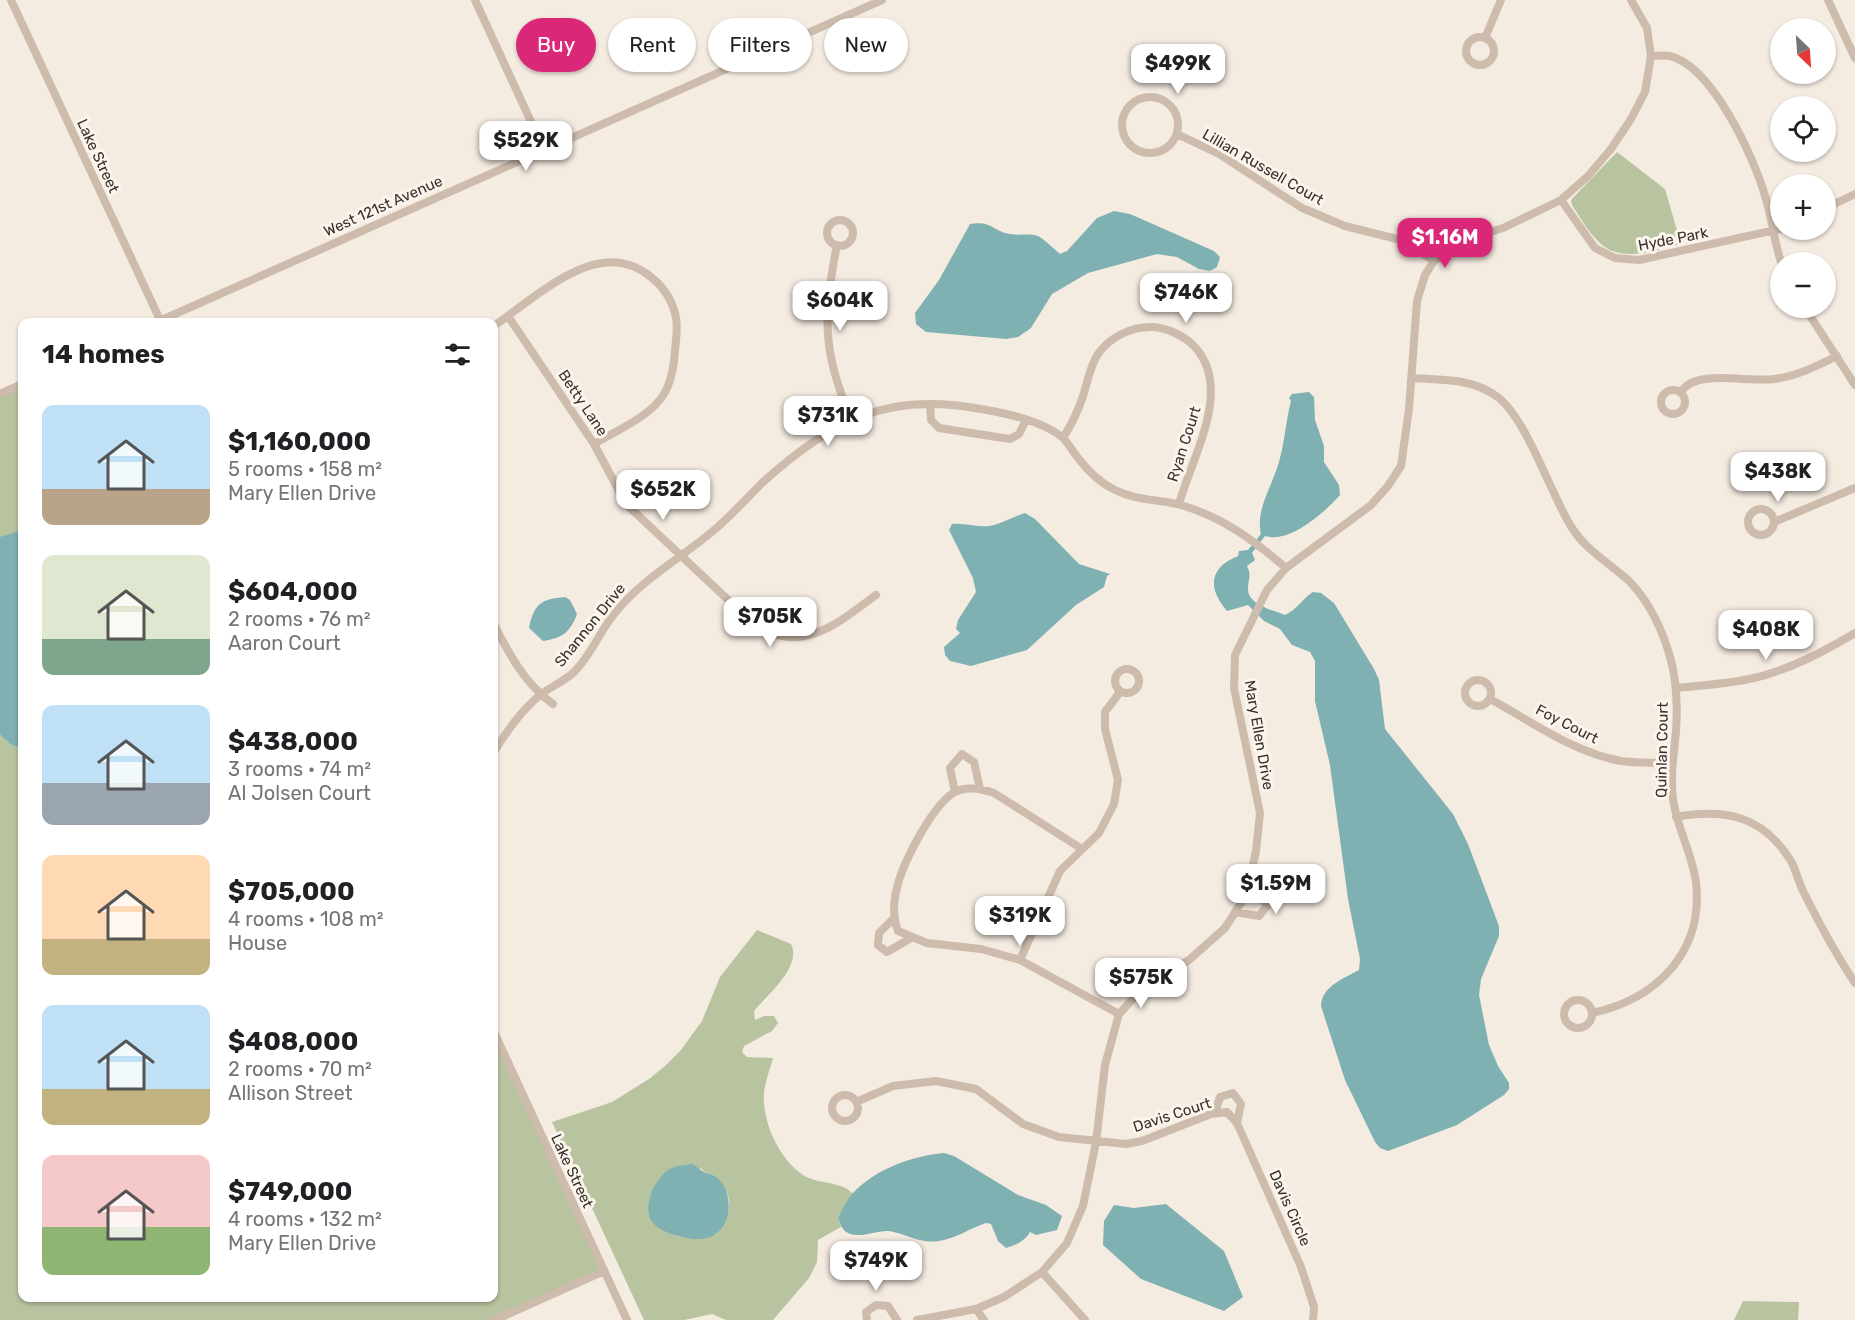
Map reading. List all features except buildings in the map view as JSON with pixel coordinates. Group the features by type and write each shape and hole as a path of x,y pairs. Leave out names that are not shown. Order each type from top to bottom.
{"street":[{"name":"Lake Street","path":"11,0 157,318"},
{"path":"475,0 544,150"},
{"name":"West 121st Avenue","path":"168,318 880,0"},
{"path":"1485,38 1502,0"},
{"name":"Mary Ellen Drive","path":"917,1320 976,1309 1004,1297 1042,1272 1067,1242 1083,1206 1096,1142 1105,1065 1119,1014 1144,987 1189,960 1225,927 1246,895 1256,851 1260,813 1234,688 1235,656 1267,590 1286,568 1371,505 1388,486 1401,466 1412,378 1417,302 1425,275 1434,261 1459,242 1503,228 1561,200 1588,176 1611,149 1631,119 1645,92 1652,56 1647,28 1631,0"},
{"path":"1828,0 1852,46 1855,58"},
{"path":"1652,56 1670,56 1696,70 1722,103 1748,150 1770,208"},
{"path":"1157,98 1172,108 1178,125 1177,134 1165,148 1157,152 1138,151 1125,138 1122,120 1125,111 1139,99 1157,98"},
{"name":"Lillian Russell Court","path":"1177,134 1220,154 1302,207 1329,221 1401,240 1434,261"},
{"path":"1836,203 1855,194"},
{"name":"Hyde Park","path":"1561,200 1594,248 1615,258 1639,260 1770,232"},
{"path":"837,245 826,309 828,350 838,389 851,418"},
{"path":"498,323 566,277 585,267 605,262 624,264 638,269 657,282 666,292 674,308 677,333 673,370 665,393 648,411 594,444"},
{"name":"Betty Lane","path":"508,316 594,444 626,504 757,627 771,635 789,639 820,632 839,622 876,595"},
{"path":"1812,318 1855,385"},
{"name":"Ryan Court","path":"1063,438 1078,412 1092,365 1108,343 1124,333 1145,327 1158,327 1181,336 1190,342 1205,359 1212,384 1209,410 1179,504"},
{"path":"1681,392 1684,387 1698,379 1761,381 1787,377 1837,356"},
{"name":"Quinlan Court","path":"1412,378 1462,381 1490,392 1505,404 1518,423 1573,530 1594,554 1627,580 1649,607 1668,650 1677,688 1672,790 1676,817 1696,882 1692,933 1680,959 1654,987 1626,1003 1592,1013"},
{"path":"0,394 18,386"},
{"path":"930,404 931,420 939,428 1011,439 1019,434 1026,420"},
{"name":"Shannon Drive","path":"498,746 513,722 540,695 573,673 595,645 614,614 638,588 682,557 807,445 851,418 889,408 930,404 975,408 1026,420 1051,430 1063,438 1086,468 1112,488 1146,500 1179,504 1225,523 1264,549 1286,568"},
{"path":"1774,522 1782,521 1855,488"},
{"path":"498,632 516,666 540,695 553,705"},
{"path":"1677,688 1752,678 1779,671 1828,649 1855,633"},
{"path":"1020,960 1060,871 1099,833 1114,804 1118,780 1105,729 1105,712 1120,692"},
{"name":"Foy Court","path":"1490,699 1576,746 1599,755 1621,761 1672,764"},
{"path":"955,792 950,768 962,754 974,762 980,789"},
{"path":"1082,849 994,793 980,789 955,792 938,807 926,824 899,879 894,918 898,931 911,938 927,943 981,949 1020,960 1119,1014"},
{"path":"1676,817 1700,813 1731,814 1757,825 1776,842 1792,862 1801,888 1836,956 1855,982"},
{"path":"1235,912 1259,916 1267,906 1248,888"},
{"path":"894,918 879,933 878,945 887,952 911,938"},
{"name":"Lake Street","path":"498,1041 627,1320"},
{"name":"Davis Court","path":"856,1102 893,1086 936,1081 975,1089 1023,1124 1059,1137 1126,1144 1142,1141 1215,1113 1227,1112"},
{"path":"1215,1113 1220,1097 1233,1093 1241,1104 1237,1123"},
{"name":"Davis Circle","path":"1227,1112 1237,1123 1301,1267 1314,1307 1313,1320"},
{"path":"495,1320 604,1271"},
{"path":"1042,1272 1085,1320"},
{"path":"867,1320 866,1312 876,1305 888,1306 897,1320"},
{"path":"976,1309 984,1320"}],"green space":[{"path":"1617,152 1665,189 1681,244 1649,252 1626,254 1606,248 1587,228 1571,200"},
{"path":"18,385 18,1302 498,1302 498,1042 604,1270 496,1320 0,1320 0,393"},
{"path":"757,930 791,944 792,962 788,971 754,1011 755,1020 764,1016 774,1016 778,1023 772,1031 744,1046 742,1052 747,1057 773,1058 765,1087 765,1114 784,1157 800,1173 809,1178 844,1187 853,1194 838,1218 841,1227 818,1240 817,1262 809,1278 773,1320 726,1320 712,1314 684,1320 644,1320 552,1122 612,1102 665,1066 681,1050 702,1021 720,977","holes":["701,1168 716,1177 727,1192 729,1199 724,1223 716,1235 679,1237 655,1225"]},
{"path":"1743,1301 1799,1302 1798,1320 1734,1320"}],"water":[{"path":"1114,211 1130,214 1214,251 1220,257 1217,267 1210,271 1199,269 1177,257 1157,254 1088,273 1052,294 1031,328 1018,337 1006,339 926,332 916,324 915,313 939,280 970,224 983,223 1010,234 1038,236 1060,254 1067,251 1097,218"},
{"path":"1309,392 1314,397 1315,420 1324,446 1324,462 1339,485 1340,495 1306,525 1285,536 1265,536 1252,553 1255,560 1247,566 1250,575 1249,595 1262,606 1285,615 1313,592 1321,593 1334,603 1379,680 1385,729 1453,814 1468,844 1499,926 1499,936 1481,979 1479,995 1489,1045 1498,1066 1509,1083 1509,1089 1504,1095 1457,1125 1388,1151 1380,1148 1375,1142 1345,1080 1321,1006 1322,999 1329,988 1359,970 1360,959 1348,899 1330,765 1315,701 1315,661 1310,652 1292,645 1280,629 1264,621 1248,605 1227,611 1216,595 1214,587 1216,573 1221,567 1238,556 1239,551 1248,550 1261,534 1263,505 1280,458 1291,401 1289,398 1292,394"},
{"path":"1025,513 1035,519 1079,564 1110,574 1107,576 1104,587 1076,605 1027,650 971,666 950,661 945,655 944,647 960,633 956,629 958,620 976,592 973,578 949,530 952,524 989,526"},
{"path":"18,531 18,747 0,734 0,537"},
{"path":"565,597 570,600 577,614 574,620 564,634 543,641 529,628 533,613 544,601"},
{"path":"944,1153 954,1156 1018,1195 1046,1205 1062,1216 1057,1230 1036,1235 1030,1232 1020,1242 1006,1248 998,1241 991,1224 986,1223 951,1238 932,1242 889,1231 853,1235 846,1232 840,1225 838,1218 852,1194 872,1177 895,1165 919,1157"},
{"path":"693,1164 720,1180 729,1204 726,1221 722,1228 716,1234 702,1239 676,1236 660,1229 650,1218 648,1210 652,1192 661,1176 674,1167"},
{"path":"1166,1204 1224,1251 1243,1297 1224,1311 1141,1279 1103,1245 1104,1221 1114,1205 1134,1208"}]}
